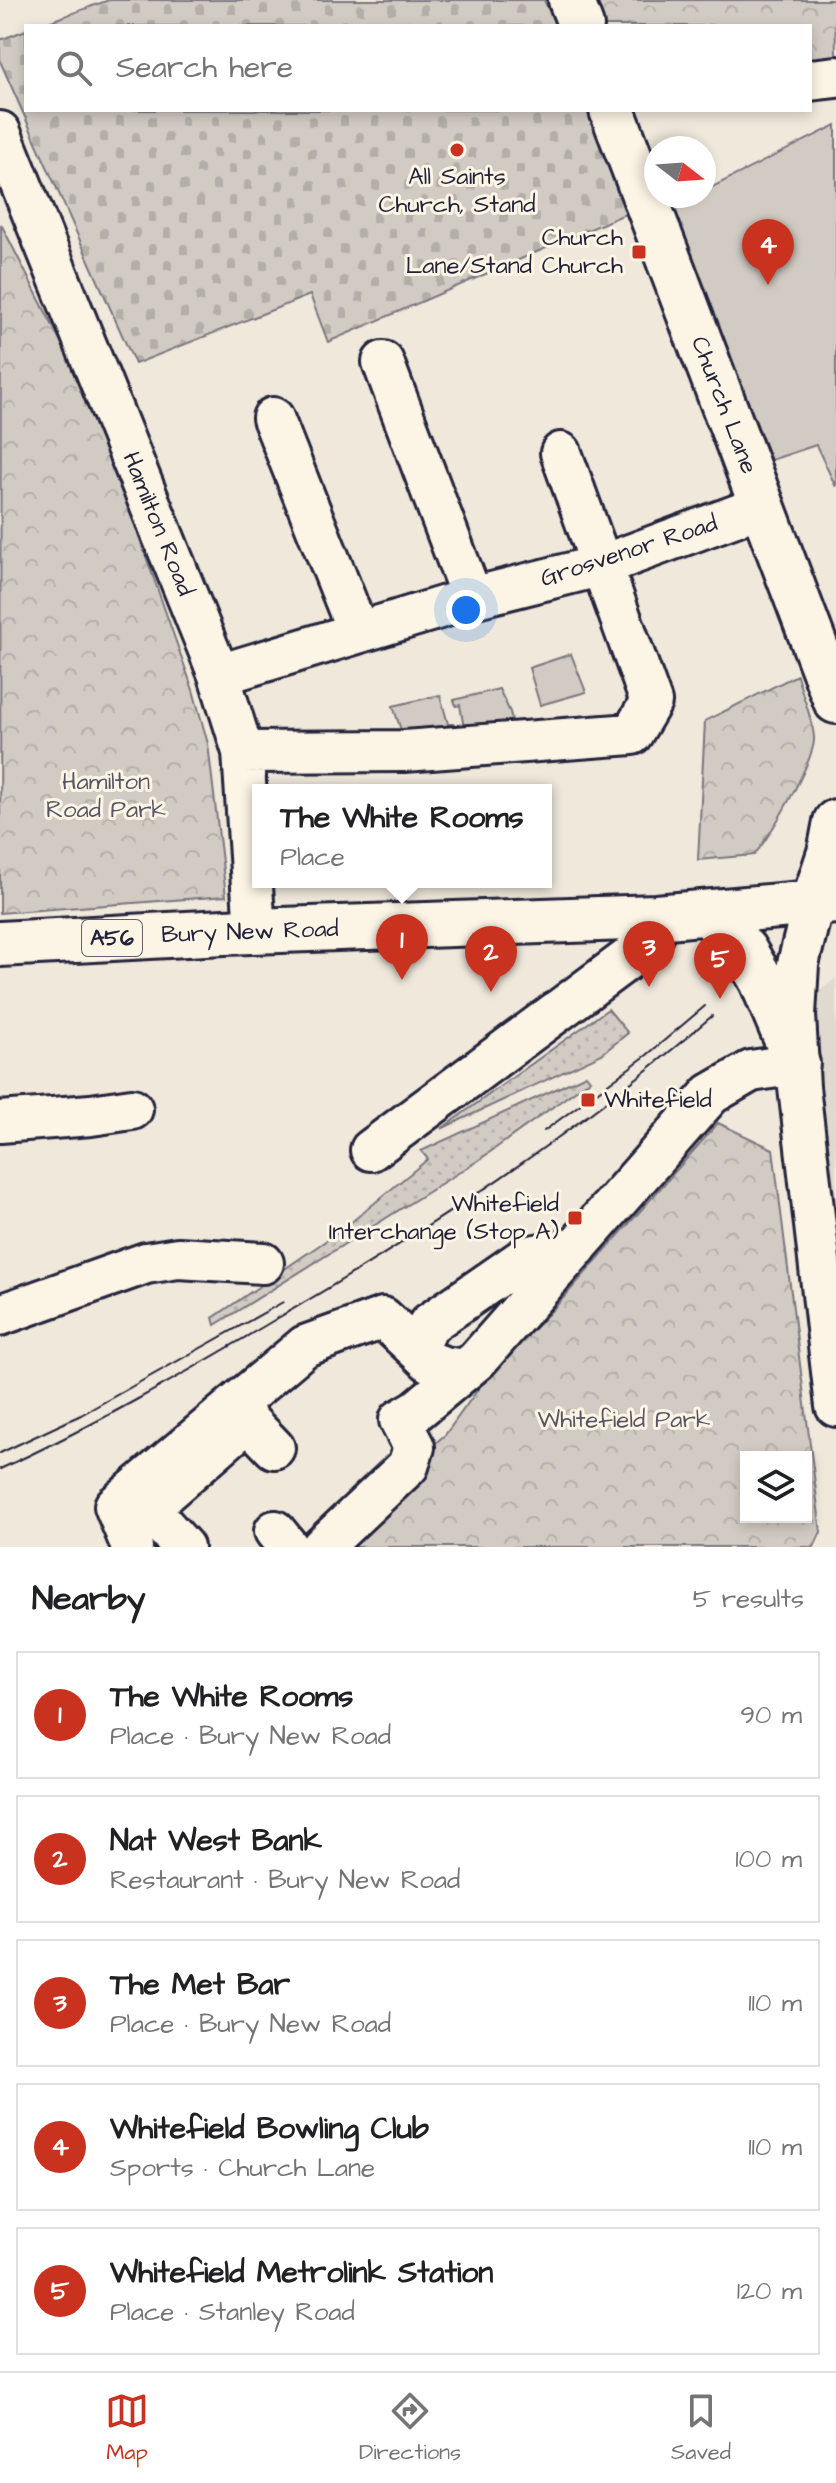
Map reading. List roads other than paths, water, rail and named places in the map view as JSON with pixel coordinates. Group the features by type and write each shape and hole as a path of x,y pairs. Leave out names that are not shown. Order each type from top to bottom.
{"main road":[{"path":"571,0 580,24"},
{"name":"Church Lane","path":"613,112 836,701"},
{"path":"824,903 836,822"},
{"name":"Bury New Road","path":"0,944 255,931 656,917 824,903"},
{"path":"708,913 744,950 762,981 797,1064"}],"street":[{"path":"812,80 836,77"},
{"name":"Hamilton Road","path":"0,132 219,675 243,752 252,886"},
{"path":"383,362 472,598"},
{"path":"273,418 358,632"},
{"path":"243,752 404,751 632,734 651,702 561,453"},
{"name":"Grosvenor Road","path":"219,675 472,598 603,565 762,506"},
{"name":"Hamilton Road","path":"252,888 255,931"},
{"path":"824,903 798,964 795,1015 797,1064 836,1406"},
{"path":"371,1150 636,953 652,936 656,917"},
{"path":"322,1547 408,1466 414,1447 400,1420 465,1370 711,1094 751,1071 797,1064"},
{"path":"0,1122 132,1109"},
{"path":"417,1348 429,1324 526,1257 577,1247"},
{"path":"0,1315 146,1263 178,1258 210,1275 263,1263"},
{"path":"160,1546 115,1506 305,1346 383,1318 430,1362 465,1370"},
{"path":"160,1546 148,1508 248,1421 274,1448"}],"tram line":[{"path":"544,1131 647,1055 705,1006"},
{"path":"0,1469 171,1380 386,1253 554,1141 712,1016"},
{"path":"0,1453 81,1415 283,1302"}],"place":[{"name":"All Saints Church, Stand","path":"457,150"},
{"name":"Church Lane/Stand Church","path":"639,252"},
{"name":"Whitefield Bowling Club","path":"768,285"},
{"name":"The White Rooms","path":"402,980"},
{"name":"The Met Bar","path":"649,987"},
{"name":"Nat West Bank","path":"491,992"},
{"name":"Whitefield Metrolink Station","path":"720,999"},
{"name":"Whitefield","path":"588,1100"},
{"name":"Whitefield Interchange (Stop A)","path":"575,1218"}],"park label":[{"name":"Hamilton Road Park","path":"106,796"},
{"name":"Whitefield Park","path":"624,1420"}]}
